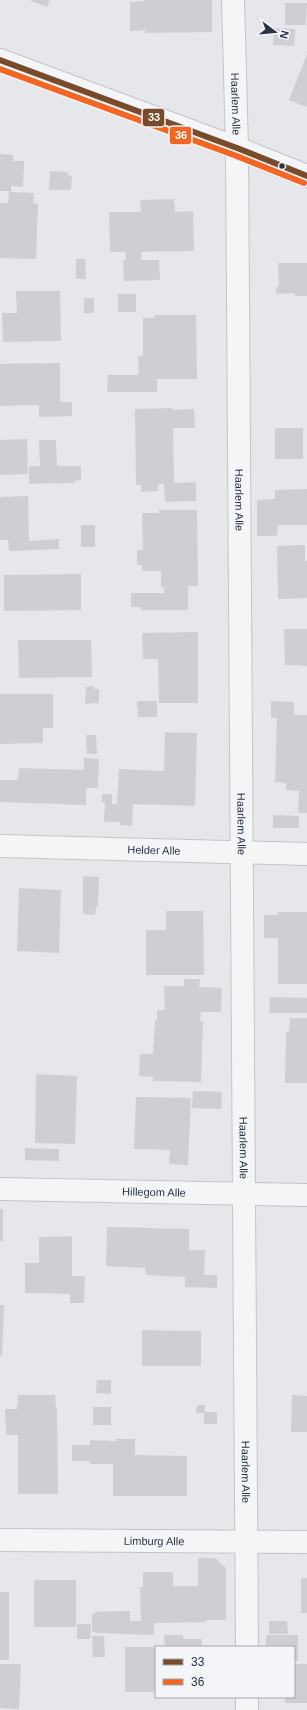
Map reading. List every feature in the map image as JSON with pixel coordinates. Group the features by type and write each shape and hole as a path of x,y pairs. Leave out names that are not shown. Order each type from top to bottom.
{"street":[{"name":"Haarlem Alle","path":"233,0 237,148 247,1646"},
{"path":"0,60 237,148 307,176"},
{"name":"Helder Alle","path":"0,846 307,854"},
{"name":"Hillegom Alle","path":"0,1189 307,1195"},
{"name":"Limburg Alle","path":"0,1540 307,1542"},
{"path":"247,1698 247,1710"}],"building":[{"path":"29,0 50,0 47,7"},
{"path":"144,0 212,0 212,32 145,33 145,30 130,31 130,2"},
{"path":"285,3 307,3 306,25 285,25"},
{"path":"274,28 295,29 294,46 273,45"},
{"path":"307,54 307,107 289,100"},
{"path":"0,154 13,155 13,161 24,161 23,187 11,186 11,192 34,193 33,203 38,204 36,259 0,258 0,203 8,203 9,191 0,191"},
{"path":"50,171 68,172 68,175 72,176 71,190 49,190"},
{"path":"174,199 175,212 193,211 194,251 141,252 141,260 159,260 160,280 124,281 123,260 126,260 126,252 110,252 109,212 141,212 140,200"},
{"path":"76,259 85,259 86,279 76,279"},
{"path":"278,263 307,263 307,296 295,296 295,293 276,294 276,287 279,287"},
{"path":"16,291 60,291 61,341 3,342 2,313 17,313"},
{"path":"118,294 136,294 136,312 118,312"},
{"path":"84,298 94,298 94,313 84,313"},
{"path":"155,315 196,315 197,379 157,379 157,392 107,392 108,375 139,375 138,356 143,356 143,318 154,318"},
{"path":"60,363 60,402 72,402 72,416 39,417 39,405 0,406 0,364"},
{"path":"172,408 173,410 194,409 195,428 173,428 174,483 196,482 196,501 165,502 164,484 158,484 158,491 141,492 141,485 136,485 135,409"},
{"path":"275,428 303,428 303,459 275,459"},
{"path":"27,439 28,474 0,475 0,440"},
{"path":"39,440 56,440 57,466 81,466 81,480 74,481 74,483 29,484 29,466 40,466"},
{"path":"307,489 307,525 278,525 277,536 257,536 257,500 275,499 275,490"},
{"path":"28,496 29,541 59,539 59,549 9,551 8,540 0,540 0,497"},
{"path":"159,510 197,510 198,586 188,586 188,610 141,610 141,607 131,607 131,593 164,593 164,587 161,587 161,571 142,571 142,565 137,565 137,550 143,550 142,513 159,513"},
{"path":"81,525 95,525 95,547 81,547"},
{"path":"305,545 305,561 307,561 307,598 278,599 277,546"},
{"path":"81,574 81,610 4,611 4,575"},
{"path":"284,629 307,629 307,666 285,665"},
{"path":"198,632 198,703 159,703 158,659 143,659 142,633"},
{"path":"18,640 91,640 92,677 19,678"},
{"path":"94,686 94,689 99,689 99,703 85,704 86,687"},
{"path":"0,694 53,694 53,728 43,728 43,743 0,744"},
{"path":"137,701 157,701 157,717 138,717"},
{"path":"271,701 294,702 294,715 307,715 307,813 298,813 299,791 286,790 286,783 275,782 277,718 271,718"},
{"path":"165,732 197,733 195,806 133,804 132,826 120,825 120,822 104,822 105,802 102,802 102,794 112,794 112,804 117,804 119,769 164,771"},
{"path":"86,735 96,735 97,754 87,754"},
{"path":"84,758 99,759 98,788 86,788 86,805 0,802 0,780 18,780 19,768 84,770"},
{"path":"273,815 299,816 299,828 273,828"},
{"path":"83,876 99,877 98,907 96,907 95,915 83,914"},
{"path":"19,888 61,890 59,953 17,951"},
{"path":"166,911 203,911 204,975 146,975 146,930 166,930"},
{"path":"278,912 307,912 307,984 278,984 278,938 264,938 264,915 278,915"},
{"path":"184,979 200,979 199,987 222,988 221,1012 201,1012 200,1022 203,1022 201,1082 153,1081 153,1077 139,1076 140,1054 153,1054 157,1010 165,1010 164,986 184,986"},
{"path":"270,997 307,998 307,1013 269,1013"},
{"path":"290,1018 307,1018 307,1083 285,1083 286,1032 289,1032"},
{"path":"36,1074 77,1076 75,1144 35,1143"},
{"path":"193,1091 222,1092 221,1109 192,1108"},
{"path":"136,1097 191,1098 188,1165 169,1164 170,1150 134,1149"},
{"path":"25,1148 59,1149 59,1161 25,1160"},
{"path":"0,1209 3,1209 3,1241 0,1241"},
{"path":"107,1227 189,1229 189,1250 205,1250 204,1275 217,1275 217,1288 185,1287 185,1277 146,1275 145,1268 106,1266"},
{"path":"72,1236 72,1276 85,1276 84,1303 70,1303 70,1294 25,1293 25,1263 39,1263 39,1237"},
{"path":"0,1305 4,1305 2,1356 0,1356"},
{"path":"142,1330 201,1331 201,1366 142,1366"},
{"path":"97,1380 111,1380 111,1394 96,1393"},
{"path":"18,1395 55,1395 57,1408 58,1494 18,1494 18,1435 6,1435 5,1409 17,1409"},
{"path":"292,1395 307,1396 307,1432 291,1432"},
{"path":"197,1405 205,1405 205,1412 217,1412 217,1424 204,1424 204,1413 196,1413"},
{"path":"93,1407 111,1407 111,1425 93,1425"},
{"path":"116,1439 135,1439 135,1455 187,1456 187,1496 113,1496 113,1464 90,1464 90,1461 72,1461 72,1445 90,1445 90,1440 116,1441"},
{"path":"198,1558 215,1558 226,1568 226,1620 154,1623 154,1635 92,1632 92,1614 95,1614 95,1612 130,1611 130,1621 141,1621 140,1587 143,1587 143,1572 173,1572 173,1586 198,1586"},
{"path":"301,1578 307,1578 307,1613 301,1613"},
{"path":"34,1580 76,1580 76,1627 34,1627"},
{"path":"0,1592 9,1592 9,1660 0,1660"},
{"path":"269,1621 287,1621 288,1634 269,1634"},
{"path":"77,1624 91,1624 90,1639 77,1639"},
{"path":"164,1635 183,1635 183,1639 202,1639 202,1646 165,1645"},
{"path":"266,1635 298,1635 298,1661 295,1661 295,1646 266,1646"},
{"path":"92,1636 104,1636 105,1657 93,1657"},
{"path":"125,1647 155,1647 155,1692 125,1692"},
{"path":"0,1664 21,1664 19,1709 0,1708"},
{"path":"295,1664 307,1664 307,1703 285,1703 285,1698 295,1698"}],"transit line":[{"name":"33","path":"0,60 237,148 307,176"},
{"name":"36","path":"0,69 234,155 304,183"}]}
